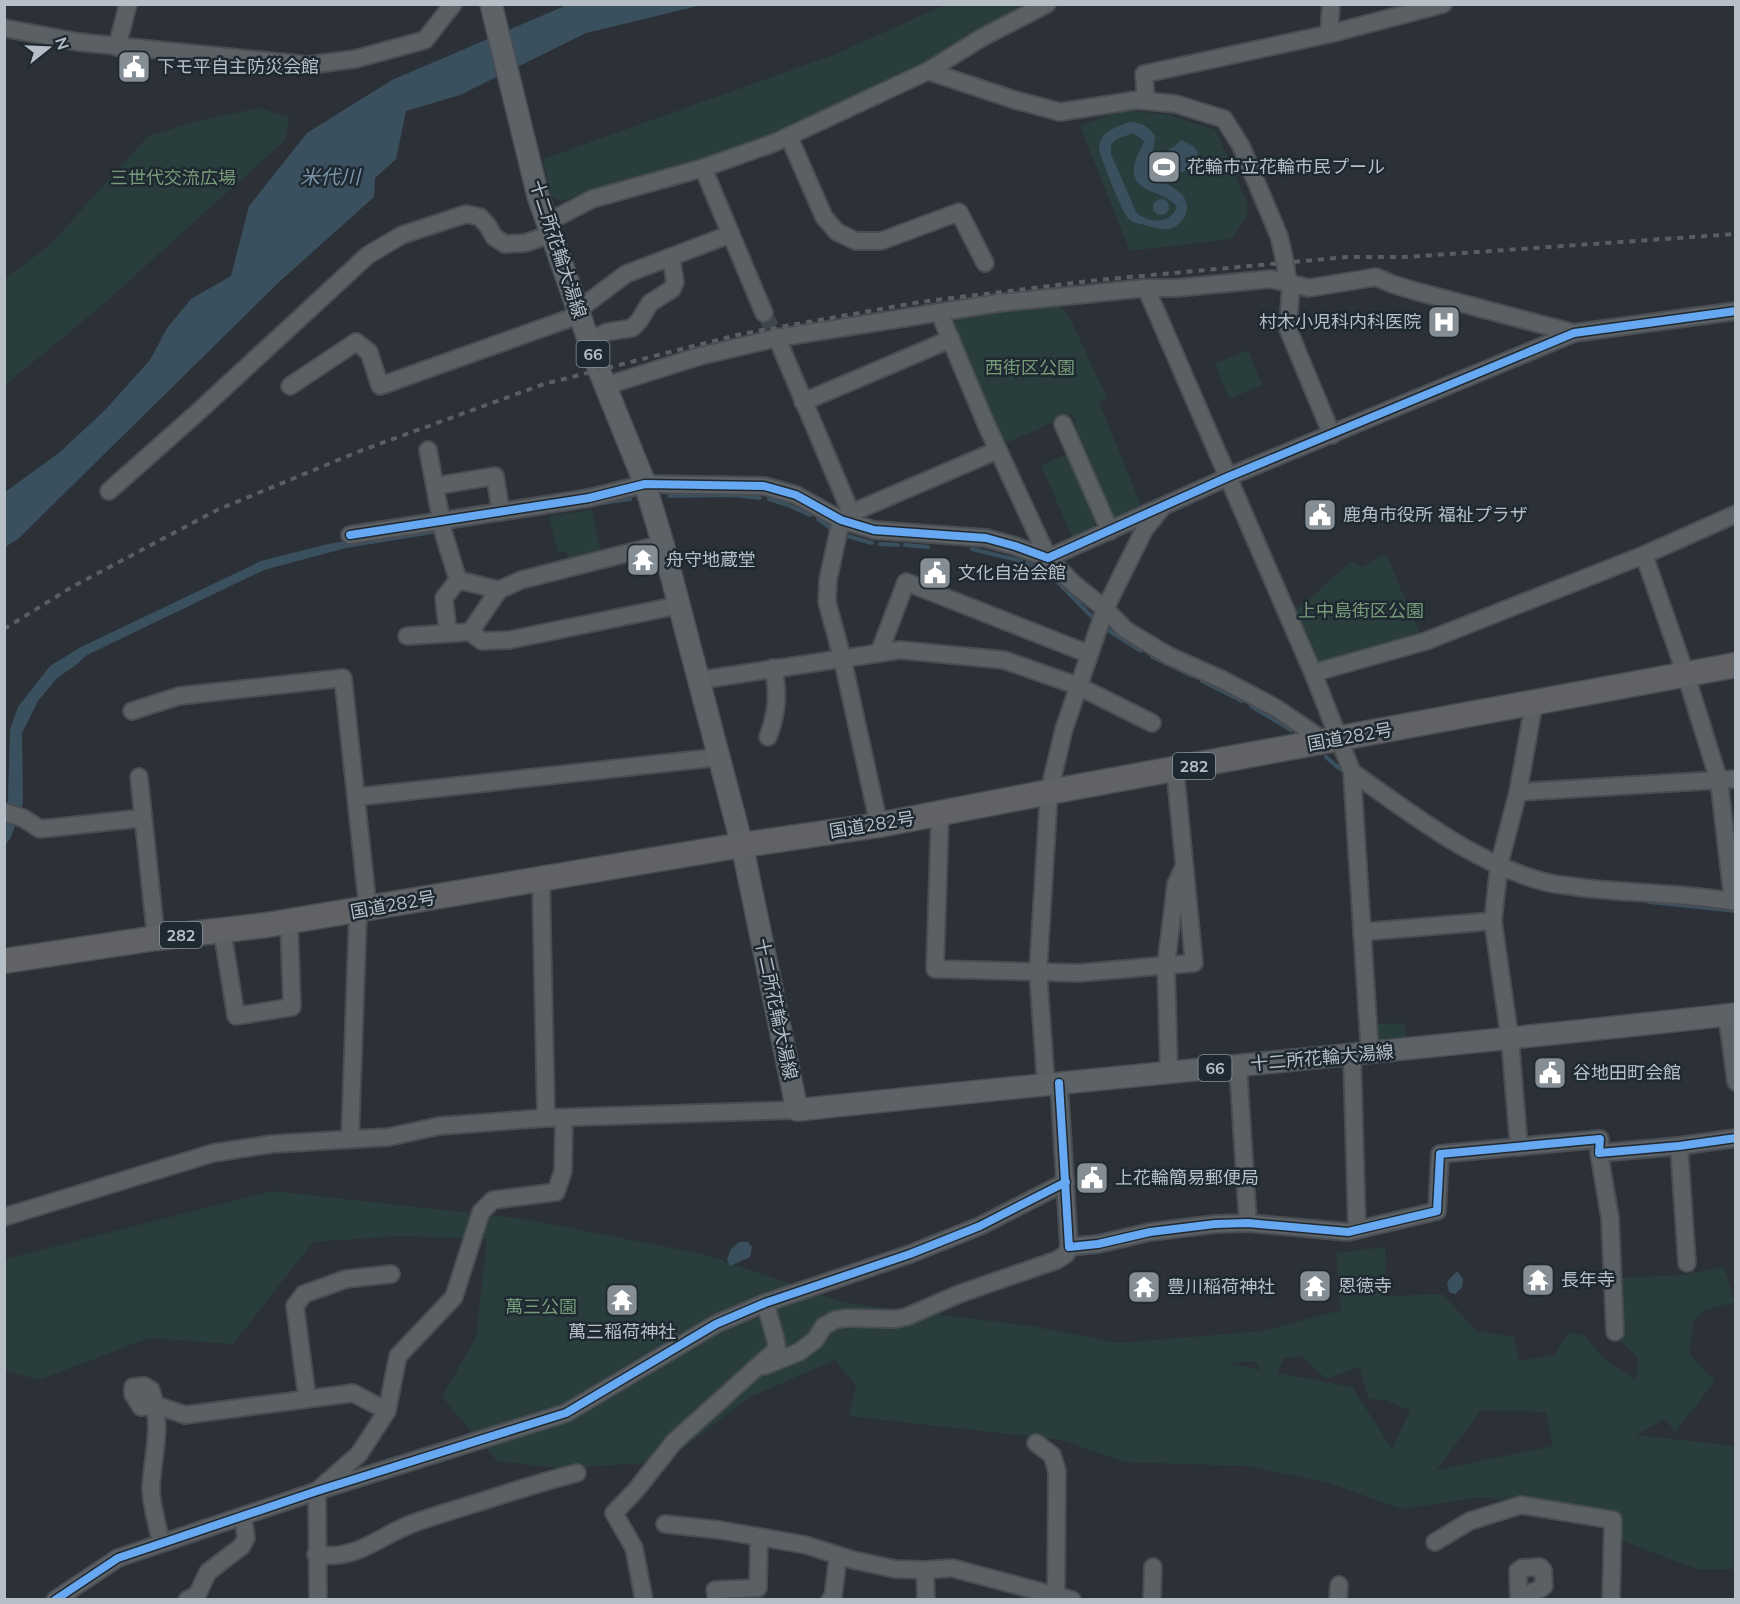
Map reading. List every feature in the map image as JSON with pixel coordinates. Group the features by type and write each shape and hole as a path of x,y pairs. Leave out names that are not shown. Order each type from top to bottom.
{"highway":[{"name":"国道282号","path":"4,961 156,938 289,922 742,845 879,825 1736,665"}],"main road":[{"name":"十二所花輪大湯線","path":"491,4 538,196 588,341 645,484 680,605 742,845 797,1110 1052,1083 1510,1040 1731,1015"}],"street":[{"path":"117,46 128,4"},
{"path":"4,28 78,42 309,65 343,61 425,40 453,4"},
{"path":"109,491 350,271 376,250 402,235 466,214 480,217 494,237 505,244 525,243 592,199 704,168 789,137 928,71 983,37 1047,4"},
{"path":"1329,34 1332,4"},
{"path":"1146,101 1144,74 1329,34 1443,4"},
{"path":"928,71 1015,100 1060,112 1137,100 1176,104 1224,119 1241,146 1279,236 1289,283 1288,329 1332,435"},
{"path":"789,137 824,217 837,232 856,241 881,241 959,212 985,263"},
{"path":"704,168 764,313"},
{"path":"290,386 356,342 369,352 380,386 578,312 626,274 731,234"},
{"path":"588,341 607,332 632,328 650,303 672,289 675,282 671,257"},
{"path":"605,386 700,356 777,338 998,303 1146,288 1176,288 1271,279 1309,288 1376,277 1415,291 1574,333"},
{"path":"1146,288 1312,673 1332,740 1352,772 1457,844 1499,865 1545,882 1604,891 1734,901 1727,780 1686,675 1644,555"},
{"path":"350,535 443,528 501,512 589,498 645,484 764,486 796,495 874,530 986,538 1048,558 1228,477 1574,333 1736,311"},
{"path":"939,312 998,450 1048,558 1126,630 1169,656 1223,680 1332,740"},
{"path":"777,338 804,402 846,516 828,580 827,602 842,657 879,825"},
{"path":"804,402 951,339"},
{"path":"1063,424 1110,531"},
{"path":"428,450 443,528 458,580"},
{"path":"846,516 998,450"},
{"path":"435,486 495,476 501,512"},
{"path":"751,1371 798,1352 815,1340 824,1326 835,1320 906,1317 959,1294 1057,1260 1066,1254 1069,1247 1066,1182 1038,972 1049,792 1064,729 1105,609 1144,530 1162,507"},
{"path":"1312,673 1426,641 1644,555 1736,514"},
{"path":"470,632 499,590 521,580 663,544"},
{"path":"458,580 499,590"},
{"path":"448,633 444,598 458,580"},
{"path":"879,652 906,582 1089,654"},
{"path":"406,636 470,632 482,641 509,640 680,605"},
{"path":"700,680 900,650 1004,660 1078,686 1152,723"},
{"path":"768,737 775,718 778,699 773,668"},
{"path":"132,711 179,696 343,678 356,797 363,910 350,1139"},
{"path":"1519,1147 1510,1040 1493,921 1499,865 1518,792 1534,703"},
{"path":"356,797 720,758"},
{"path":"940,813 935,969 1078,973 1194,963 1175,769"},
{"path":"1352,772 1362,932 1357,1230"},
{"path":"139,777 156,938"},
{"path":"1518,792 1727,780"},
{"path":"4,812 23,818 40,829 143,818"},
{"path":"1169,1073 1166,965 1176,884 1184,865"},
{"path":"541,880 546,1118"},
{"path":"1362,932 1493,921"},
{"path":"222,930 236,1016 292,1007 289,922"},
{"path":"1731,1015 1736,1082"},
{"path":"1238,1066 1248,1223"},
{"path":"4,1217 213,1153 272,1144 390,1137 439,1126 546,1118 797,1110"},
{"path":"318,1599 317,1491 359,1454 387,1412 398,1356 454,1297 481,1212 493,1200 556,1192 563,1172 564,1118"},
{"path":"1599,1153 1736,1138"},
{"path":"1069,1247 1215,1224 1248,1223 1348,1232 1437,1211 1440,1154 1600,1139 1599,1153 1610,1218 1615,1332"},
{"path":"1679,1146 1687,1263"},
{"path":"55,1599 118,1558 317,1491 566,1413 716,1324 765,1303 910,1254 981,1226 1066,1182"},
{"path":"307,1397 296,1306 304,1294 346,1279 391,1274"},
{"path":"644,1599 634,1548 614,1513 636,1490 674,1442 777,1350 765,1303"},
{"path":"161,1543 151,1490 158,1437 156,1405 185,1415 352,1392 387,1412"},
{"path":"665,1524 720,1530 806,1545 838,1556 895,1569 952,1568 1064,1598 1058,1471 1052,1455 1036,1443"},
{"path":"316,1554 329,1557 348,1554 369,1547 411,1524 551,1479 577,1473"},
{"path":"1436,1542 1470,1521 1521,1505 1613,1521 1611,1599"},
{"path":"187,1599 197,1595 208,1572 242,1546 246,1538 243,1515"},
{"path":"717,1599 716,1590 759,1588 759,1538"},
{"path":"830,1599 833,1597 838,1556"},
{"path":"1152,1599 1153,1567"},
{"path":"1519,1599 1518,1571 1522,1568 1540,1567 1543,1570 1544,1586 1527,1595 1525,1599"},
{"path":"925,1570 926,1599"}],"green space":[{"path":"945,5 1031,5 857,97 749,144 703,160 562,201 551,196 543,159 833,55"},
{"name":"三世代交流広場","path":"259,108 290,118 284,141 99,308 5,385 5,278 49,246 148,136 202,120"},
{"name":"花輪市立花輪市民プール","path":"1125,110 1169,115 1216,130 1248,205 1247,216 1231,239 1130,251 1080,126"},
{"name":"西街区公園","path":"1057,304 1068,314 1107,398 1099,402 1143,510 1121,521 1110,516 1075,436 1077,429 1072,414 1002,445 944,317"},
{"path":"1248,350 1262,385 1229,399 1215,364"},
{"path":"1070,453 1097,518 1093,530 1073,539 1041,465"},
{"path":"592,510 601,555 569,562 566,551 558,553 549,516"},
{"name":"上中島街区公園","path":"1386,554 1421,637 1318,665 1295,611 1351,562 1362,567"},
{"path":"1404,1023 1407,1045 1385,1045 1379,1040 1377,1024"},
{"name":"萬三公園","path":"273,1191 524,1219 703,1254 846,1303 1031,1326 1119,1343 1263,1331 1341,1310 1336,1253 1385,1247 1387,1296 1443,1294 1476,1331 1514,1337 1519,1361 1555,1355 1568,1332 1585,1336 1605,1360 1636,1380 1638,1358 1622,1342 1620,1278 1683,1275 1724,1267 1735,1302 1705,1310 1693,1322 1689,1354 1715,1381 1675,1432 1665,1419 1636,1435 1735,1446 1735,1569 1697,1569 1620,1540 1567,1506 1481,1497 1401,1509 1327,1482 1246,1466 1124,1462 1062,1440 849,1416 856,1386 835,1360 750,1397 665,1462 560,1468 497,1461 442,1397 476,1337 487,1239 400,1236 313,1242 233,1344 149,1338 39,1380 5,1370 5,1259","holes":["1302,1356 1326,1379 1359,1367 1369,1399 1386,1400 1410,1411 1393,1450 1352,1387 1277,1373 1284,1358","1255,1361 1260,1370 1228,1363 1229,1363","1481,1410 1546,1412 1553,1446 1437,1470"]}],"water":[{"name":"米代川","path":"567,5 702,5 586,33 460,95 406,111 396,159 375,178 374,197 278,283 18,539 5,547 4,493 60,452 105,410 150,360 167,328 191,299 231,276 249,206 307,133 392,80"},
{"path":"1129,122 1147,127 1155,136 1151,165 1156,177 1161,177 1184,198 1187,211 1180,223 1172,228 1159,229 1132,221 1126,215 1117,196 1099,147 1107,132","holes":["1133,133 1144,141 1135,164 1135,176 1143,187 1165,197 1177,207 1174,213 1165,219 1147,219 1136,212 1111,154 1111,145 1115,140"]},
{"path":"1181,140 1193,146 1198,152 1194,168 1180,173 1171,168 1165,156 1169,149"},
{"path":"1161,199 1169,207 1161,215 1153,207"},
{"path":"439,525 439,533 346,548 264,570 87,655 57,678 38,701 22,733 23,803 11,837 5,846 4,816 8,802 10,730 18,707 50,666 81,647 261,561 328,544"},
{"path":"739,1242 748,1242 752,1247 750,1257 730,1266 727,1259 731,1249"},
{"path":"1457,1271 1463,1279 1462,1287 1455,1294 1449,1292 1447,1282"}],"waterway":[{"path":"669,496 732,495 760,498"},
{"path":"595,504 630,499"},
{"path":"769,499 810,515"},
{"path":"818,519 834,531"},
{"path":"844,535 872,543"},
{"path":"880,544 898,545"},
{"path":"905,545 928,547"},
{"path":"972,549 1021,561"},
{"path":"1027,563 1047,573"},
{"path":"1053,577 1096,621"},
{"path":"1106,629 1141,651"},
{"path":"1152,657 1165,663"},
{"path":"1172,666 1192,676"},
{"path":"1202,681 1242,701"},
{"path":"1251,706 1291,730"},
{"path":"1326,757 1340,769"},
{"path":"1649,902 1736,911"}],"tunnel":[{"path":"764,313 777,338"}],"railway":[{"path":"4,629 72,587 217,510 360,451 544,384 741,334 920,302 1098,280 1347,257 1405,257 1736,234"}],"cycle path":[{"path":"350,535 589,498 645,484 764,486 796,495 841,520 874,530 986,538 1048,558 1228,477 1574,333 1736,311"},
{"path":"1059,1083 1069,1247 1098,1244 1150,1232 1215,1224 1248,1223 1348,1232 1437,1211 1440,1154 1600,1139 1599,1153 1736,1138"},
{"path":"55,1600 118,1558 317,1491 566,1413 716,1324 765,1303 910,1254 980,1226 1066,1182"}],"place":[{"name":"下モ平自主防災会館","path":"134,67"},
{"name":"花輪市立花輪市民プール","path":"1164,167"},
{"name":"村木小児科内科医院","path":"1444,322"},
{"name":"鹿角市役所 福祉プラザ","path":"1320,515"},
{"name":"舟守地蔵堂","path":"643,560"},
{"name":"文化自治会館","path":"935,573"},
{"name":"谷地田町会館","path":"1550,1073"},
{"name":"上花輪簡易郵便局","path":"1092,1178"},
{"name":"長年寺","path":"1538,1280"},
{"name":"恩徳寺","path":"1315,1286"},
{"name":"豊川稲荷神社","path":"1144,1287"},
{"name":"萬三稲荷神社","path":"622,1300"}]}
